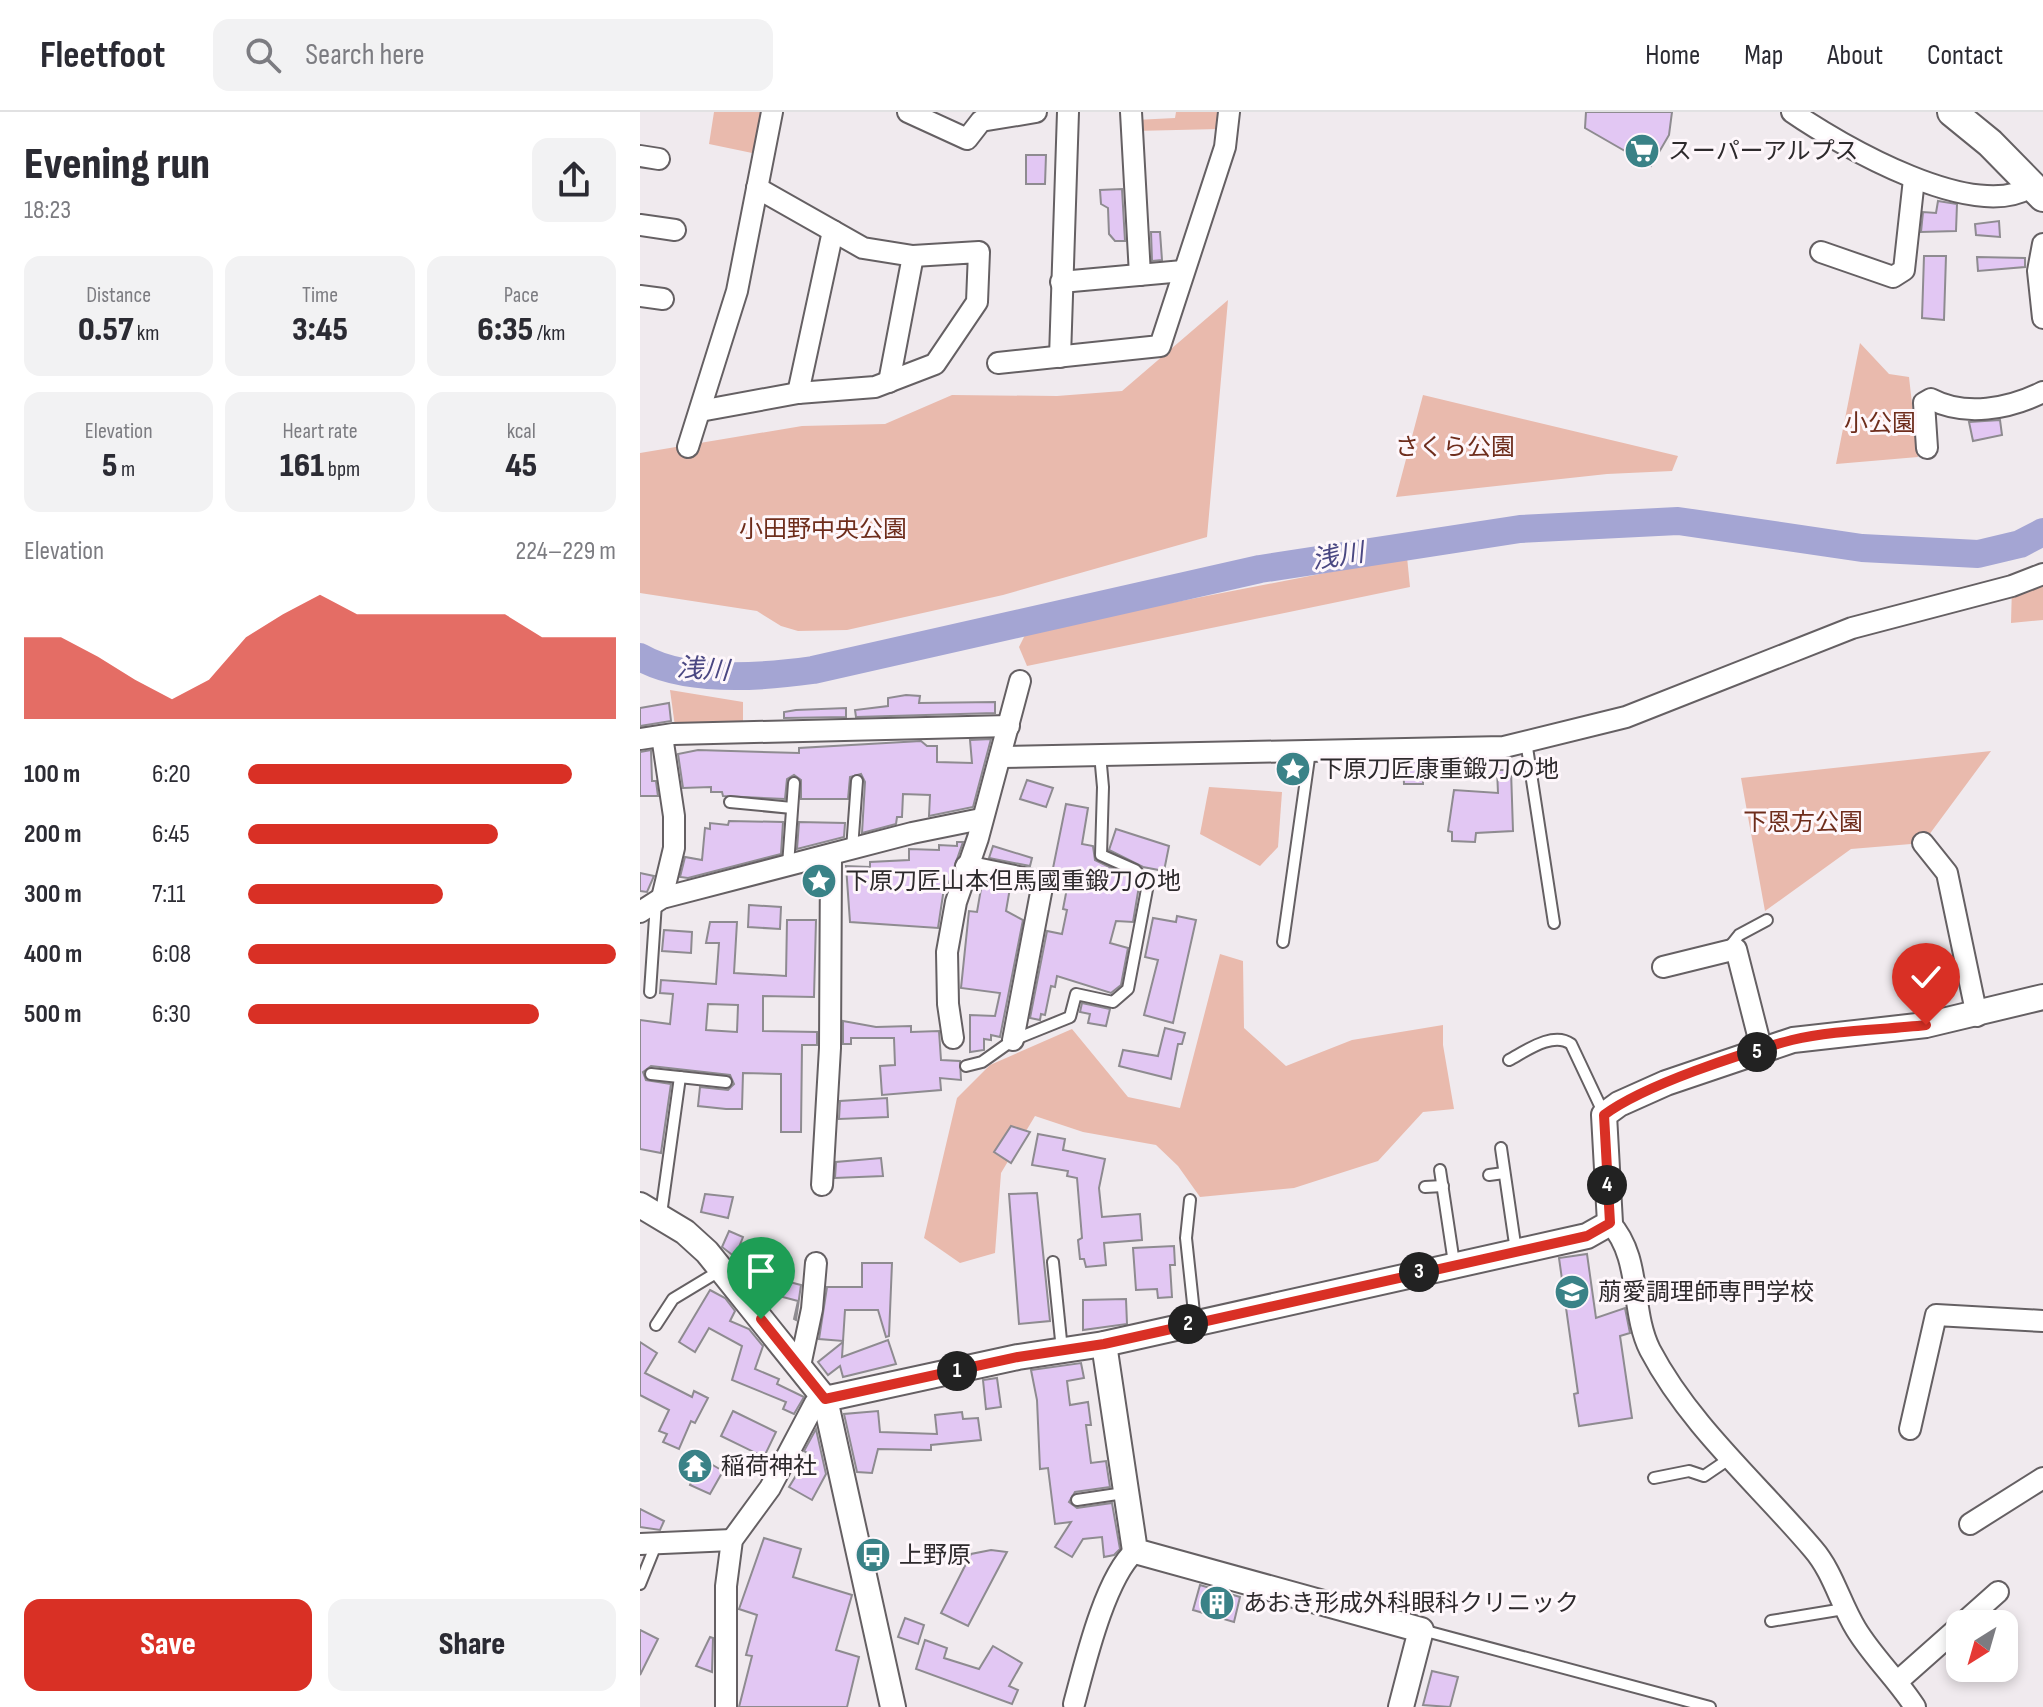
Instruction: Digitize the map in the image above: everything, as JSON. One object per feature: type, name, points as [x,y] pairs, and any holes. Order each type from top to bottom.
[{"type":"main road","points":[[1952,112],[1990,143],[2038,191]]},
{"type":"street","points":[[688,447],[737,291],[772,112]]},
{"type":"street","points":[[908,112],[967,139],[981,121],[1036,112]]},
{"type":"street","points":[[1060,357],[1068,112]]},
{"type":"street","points":[[1131,112],[1140,275]]},
{"type":"street","points":[[998,363],[1160,346],[1225,147],[1229,112]]},
{"type":"street","points":[[1792,112],[1914,179],[2007,197],[2038,191]]},
{"type":"street","points":[[1821,252],[1893,277],[1904,270],[1914,179]]},
{"type":"street","points":[[700,411],[798,393],[875,387],[935,364],[977,302],[979,252],[913,256],[863,248],[757,188]]},
{"type":"street","points":[[640,225],[675,230]]},
{"type":"street","points":[[798,393],[833,231]]},
{"type":"street","points":[[2043,244],[2038,271],[2043,318]]},
{"type":"street","points":[[889,382],[913,256]]},
{"type":"street","points":[[1061,282],[1183,271]]},
{"type":"street","points":[[640,296],[663,299]]},
{"type":"street","points":[[1927,448],[1924,403],[1931,399],[1952,410],[2019,404],[2043,392]]},
{"type":"street","points":[[1000,757],[1504,747],[1626,717],[1852,628],[2042,577]]},
{"type":"street","points":[[953,1038],[948,1004],[947,952],[966,866],[978,838],[1020,681]]},
{"type":"street","points":[[640,739],[1009,726]]},
{"type":"street","points":[[653,904],[674,848],[674,816],[662,736]]},
{"type":"street","points":[[653,904],[981,819]]},
{"type":"street","points":[[1923,843],[1947,873],[1977,1016]]},
{"type":"street","points":[[822,1185],[830,1048],[831,856]]},
{"type":"street","points":[[966,866],[1043,882],[1013,1040]]},
{"type":"street","points":[[1663,967],[1736,949],[1762,1051]]},
{"type":"street","points":[[1915,1707],[1844,1609],[1831,1574],[1814,1550],[1729,1459],[1650,1349],[1629,1258],[1621,1235],[1610,1223],[1604,1115],[1619,1104],[1666,1083],[1793,1040],[1926,1025],[1977,1016],[2043,997]]},
{"type":"street","points":[[650,1211],[695,1240],[825,1399],[893,1707]]},
{"type":"street","points":[[726,1707],[726,1586],[732,1540],[770,1488],[815,1403],[1062,1350],[1104,1344],[1454,1263],[1587,1236],[1610,1223]]},
{"type":"street","points":[[800,1366],[812,1309],[816,1263]]},
{"type":"street","points":[[1910,1429],[1936,1315],[2043,1321]]},
{"type":"street","points":[[1104,1344],[1135,1551]]},
{"type":"street","points":[[1970,1524],[2043,1478]]},
{"type":"street","points":[[648,1543],[732,1540]]},
{"type":"street","points":[[1135,1551],[1421,1630],[1401,1707]]},
{"type":"street","points":[[1074,1704],[1089,1649],[1122,1563],[1135,1551]]},
{"type":"street","points":[[1978,1610],[1998,1592]]},
{"type":"street","points":[[1898,1681],[1946,1638]]},
{"type":"lane","points":[[1526,741],[1554,923]]},
{"type":"lane","points":[[1283,942],[1310,751]]},
{"type":"lane","points":[[966,1066],[982,1062],[1013,1040],[1070,1017],[1076,994],[1113,1002],[1128,989],[1148,884],[1135,870],[1101,855],[1103,787],[1100,754]]},
{"type":"lane","points":[[852,851],[857,781]]},
{"type":"lane","points":[[788,867],[794,783]]},
{"type":"lane","points":[[730,802],[792,808]]},
{"type":"lane","points":[[650,992],[653,904]]},
{"type":"lane","points":[[1726,951],[1739,935],[1767,920]]},
{"type":"lane","points":[[1509,1060],[1554,1039],[1563,1038],[1571,1044],[1604,1115]]},
{"type":"lane","points":[[651,1074],[726,1082]]},
{"type":"lane","points":[[650,1211],[680,1077]]},
{"type":"lane","points":[[1501,1148],[1516,1251]]},
{"type":"lane","points":[[1440,1170],[1454,1263]]},
{"type":"lane","points":[[1489,1175],[1504,1173]]},
{"type":"lane","points":[[1425,1187],[1443,1186]]},
{"type":"lane","points":[[1190,1200],[1186,1238],[1195,1322]]},
{"type":"lane","points":[[1053,1262],[1062,1350]]},
{"type":"lane","points":[[656,1325],[673,1299],[721,1270]]},
{"type":"lane","points":[[1654,1478],[1689,1471],[1704,1476],[1729,1459]]},
{"type":"lane","points":[[1077,1500],[1126,1492]]},
{"type":"lane","points":[[640,1584],[648,1543]]},
{"type":"lane","points":[[1771,1621],[1844,1609]]},
{"type":"lane","points":[[1421,1630],[1710,1707]]},
{"type":"green space","points":[[714,112],[765,112],[757,154],[709,144]]},
{"type":"green space","points":[[1176,112],[1221,112],[1219,129],[1134,131],[1135,120],[1175,118]]},
{"type":"green space","name":"小田野中央公園","points":[[1228,300],[1207,537],[1003,595],[847,630],[798,631],[781,626],[757,611],[640,593],[640,453],[802,426],[885,424],[952,395],[1057,396],[1122,391]]},
{"type":"green space","name":"小公園","points":[[1860,343],[1889,374],[1909,377],[1918,457],[1836,464]]},
{"type":"green space","name":"さくら公園","points":[[1423,395],[1678,456],[1672,471],[1607,474],[1396,497]]},
{"type":"green space","points":[[1407,557],[1410,587],[1027,666],[1019,647],[1027,631]]},
{"type":"green space","points":[[2043,581],[2043,620],[2011,623],[2012,586]]},
{"type":"green space","points":[[670,690],[743,702],[743,733],[676,734]]},
{"type":"green space","name":"下恩方公園","points":[[1991,751],[1923,843],[1851,849],[1765,911],[1741,778]]},
{"type":"green space","points":[[1209,787],[1282,792],[1278,847],[1260,866],[1200,834]]},
{"type":"green space","points":[[1220,954],[1243,961],[1244,1028],[1286,1066],[1352,1040],[1443,1025],[1443,1045],[1454,1109],[1423,1112],[1378,1161],[1294,1188],[1200,1197],[1178,1166],[1156,1145],[1083,1132],[1035,1116],[1001,1173],[995,1253],[960,1263],[924,1238],[957,1098],[990,1065],[1072,1029],[1128,1097],[1180,1108]]},
{"type":"building","name":"スーパーアルプス","points":[[1586,112],[1672,112],[1669,135],[1651,166],[1585,128]]},
{"type":"building","points":[[1026,155],[1046,155],[1045,184],[1026,184]]},
{"type":"building","points":[[1122,189],[1125,241],[1115,241],[1109,234],[1108,208],[1101,204],[1100,190]]},
{"type":"building","points":[[1938,201],[1957,204],[1956,231],[1921,232],[1923,212],[1936,213]]},
{"type":"building","points":[[1999,221],[2000,237],[1976,235],[1975,224]]},
{"type":"building","points":[[1151,232],[1160,232],[1162,260],[1152,261]]},
{"type":"building","points":[[1924,256],[1946,256],[1944,320],[1922,318]]},
{"type":"building","points":[[1977,257],[2025,258],[2025,267],[1978,271]]},
{"type":"building","points":[[2000,420],[2002,435],[1973,441],[1969,422]]},
{"type":"building","points":[[920,696],[919,703],[995,702],[995,713],[856,717],[855,710],[888,706],[888,698]]},
{"type":"building","points":[[669,703],[671,721],[640,726],[640,708]]},
{"type":"building","points":[[846,708],[846,717],[784,718],[784,712],[796,710]]},
{"type":"building","points":[[991,739],[973,807],[929,816],[930,795],[903,794],[902,817],[897,817],[896,824],[862,833],[865,782],[861,774],[850,777],[848,799],[801,799],[801,780],[794,775],[787,779],[785,799],[723,796],[722,792],[711,792],[711,787],[683,788],[678,754],[698,750],[799,753],[799,748],[921,741],[927,746],[937,746],[937,762],[972,763],[970,740]]},
{"type":"building","points":[[651,750],[652,781],[656,781],[658,796],[640,796],[640,752]]},
{"type":"building","points":[[1403,762],[1423,762],[1423,784],[1404,784]]},
{"type":"building","points":[[1497,770],[1511,770],[1513,831],[1476,833],[1475,842],[1452,841],[1452,832],[1448,831],[1454,790],[1498,793]]},
{"type":"building","points":[[1027,780],[1053,788],[1046,807],[1020,799]]},
{"type":"building","points":[[1066,804],[1088,808],[1082,844],[1093,846],[1095,860],[1130,877],[1139,886],[1133,922],[1116,921],[1110,943],[1128,948],[1121,985],[1111,993],[1057,976],[1055,987],[1051,986],[1045,1015],[1041,1014],[1040,1020],[1030,1018],[1047,931],[1062,934],[1067,910],[1063,909],[1068,883],[1056,881],[1052,873]]},
{"type":"building","points":[[729,821],[783,822],[781,854],[688,878],[680,877],[685,857],[702,860],[705,828],[710,829],[710,823],[728,825]]},
{"type":"building","points":[[799,822],[845,823],[844,837],[797,849]]},
{"type":"building","points":[[1116,829],[1169,846],[1164,871],[1143,867],[1109,850]]},
{"type":"building","points":[[957,842],[963,842],[947,888],[944,888],[938,928],[850,922],[846,866],[870,867],[870,862],[909,860],[909,849],[939,850],[939,845],[957,846]]},
{"type":"building","points":[[993,846],[1032,858],[1030,866],[989,858]]},
{"type":"building","points":[[640,873],[654,876],[647,892],[640,891]]},
{"type":"building","points":[[982,883],[1010,888],[1006,911],[1023,920],[1000,1037],[991,1035],[991,1040],[984,1039],[984,1050],[970,1052],[970,1015],[995,1016],[1000,993],[961,988],[969,911],[977,912]]},
{"type":"building","points":[[749,905],[781,907],[780,929],[748,927]]},
{"type":"building","points":[[1177,916],[1196,920],[1173,1023],[1144,1015],[1158,960],[1145,957],[1153,918],[1176,922]]},
{"type":"building","points":[[787,920],[816,920],[814,997],[763,996],[763,1031],[817,1032],[817,1045],[802,1045],[801,1132],[781,1132],[781,1074],[743,1073],[742,1109],[726,1109],[698,1106],[700,1087],[728,1090],[734,1084],[730,1075],[651,1066],[643,1072],[646,1080],[671,1084],[661,1153],[640,1149],[640,1020],[670,1024],[673,994],[660,993],[661,980],[716,984],[719,943],[706,943],[710,922],[737,922],[734,973],[786,976]],"holes":[[[708,1004],[738,1005],[737,1032],[706,1030]]]},
{"type":"building","points":[[664,930],[692,932],[691,953],[662,951]]},
{"type":"building","points":[[1082,1003],[1110,1009],[1106,1026],[1088,1023],[1090,1014],[1080,1012]]},
{"type":"building","points":[[843,1021],[876,1027],[911,1026],[911,1032],[939,1031],[941,1060],[960,1061],[961,1080],[940,1078],[941,1090],[882,1095],[880,1066],[895,1065],[894,1038],[851,1038],[851,1044],[843,1044]]},
{"type":"building","points":[[1165,1028],[1185,1033],[1182,1044],[1178,1044],[1171,1079],[1119,1066],[1123,1050],[1158,1056]]},
{"type":"building","points":[[887,1098],[888,1117],[839,1119],[840,1101]]},
{"type":"building","points":[[1011,1126],[1030,1132],[1011,1163],[994,1152]]},
{"type":"building","points":[[1038,1134],[1065,1139],[1063,1150],[1105,1159],[1099,1188],[1102,1217],[1140,1214],[1142,1240],[1104,1243],[1106,1265],[1086,1267],[1084,1259],[1080,1259],[1078,1240],[1082,1238],[1077,1178],[1067,1176],[1068,1171],[1032,1165]]},
{"type":"building","points":[[881,1158],[883,1176],[835,1178],[836,1162]]},
{"type":"building","points":[[1037,1193],[1050,1321],[1019,1324],[1009,1194]]},
{"type":"building","points":[[705,1194],[733,1197],[728,1218],[701,1212]]},
{"type":"building","points":[[729,1231],[743,1237],[735,1257],[722,1247]]},
{"type":"building","points":[[1174,1246],[1175,1265],[1170,1265],[1172,1297],[1158,1298],[1157,1289],[1136,1290],[1133,1248]]},
{"type":"building","points":[[1587,1254],[1596,1318],[1625,1308],[1630,1333],[1620,1336],[1632,1418],[1579,1426],[1574,1394],[1578,1393],[1559,1258]]},
{"type":"building","points":[[862,1263],[892,1263],[889,1336],[886,1337],[878,1310],[845,1310],[843,1341],[819,1339],[827,1287],[862,1287]]},
{"type":"building","points":[[758,1280],[770,1287],[764,1299],[754,1287]]},
{"type":"building","points":[[782,1280],[801,1285],[796,1320],[798,1301],[779,1296]]},
{"type":"building","points":[[710,1290],[725,1298],[735,1311],[730,1321],[749,1329],[763,1346],[755,1369],[779,1379],[777,1384],[804,1397],[794,1414],[783,1409],[786,1402],[732,1380],[742,1346],[709,1328],[695,1352],[679,1342]]},
{"type":"building","points":[[1126,1299],[1127,1324],[1083,1330],[1083,1300]]},
{"type":"building","points":[[888,1340],[896,1364],[843,1377],[840,1366],[828,1375],[818,1362],[843,1342],[842,1357]]},
{"type":"building","points":[[640,1342],[657,1353],[645,1373],[692,1397],[694,1391],[708,1398],[695,1423],[691,1421],[679,1449],[663,1442],[667,1434],[659,1431],[669,1410],[640,1395]]},
{"type":"building","points":[[1081,1363],[1084,1378],[1067,1381],[1070,1405],[1088,1402],[1091,1425],[1086,1425],[1091,1463],[1106,1461],[1110,1487],[1075,1492],[1069,1502],[1077,1508],[1112,1503],[1120,1549],[1114,1555],[1104,1557],[1102,1537],[1083,1539],[1072,1557],[1055,1547],[1071,1522],[1055,1524],[1048,1468],[1040,1469],[1037,1400],[1031,1370]]},
{"type":"building","points":[[997,1378],[1001,1407],[986,1409],[983,1380]]},
{"type":"building","points":[[733,1411],[776,1432],[764,1457],[721,1436]]},
{"type":"building","points":[[878,1411],[880,1432],[937,1434],[935,1415],[962,1412],[963,1419],[978,1418],[981,1440],[931,1445],[931,1450],[878,1449],[872,1473],[857,1472],[844,1414]]},
{"type":"building","points":[[816,1429],[826,1474],[812,1500],[789,1487],[797,1474],[802,1476],[813,1456],[804,1451]]},
{"type":"building","points":[[692,1453],[723,1471],[710,1494],[690,1485],[693,1478],[686,1476],[690,1467],[686,1465]]},
{"type":"building","points":[[640,1509],[664,1521],[660,1530],[640,1527]]},
{"type":"building","points":[[764,1538],[801,1549],[793,1577],[852,1595],[836,1650],[859,1657],[847,1707],[739,1707],[752,1656],[746,1655],[757,1615],[739,1609]]},
{"type":"building","points":[[991,1550],[1007,1552],[968,1626],[941,1613],[971,1554]]},
{"type":"building","name":"あおき形成外科眼科クリニック","points":[[1200,1585],[1240,1597],[1234,1622],[1193,1610]]},
{"type":"building","points":[[905,1618],[924,1625],[918,1644],[898,1637]]},
{"type":"building","points":[[640,1630],[658,1639],[640,1675]]},
{"type":"building","points":[[710,1637],[713,1638],[712,1672],[696,1666]]},
{"type":"building","points":[[925,1640],[947,1648],[944,1658],[979,1669],[993,1646],[1022,1663],[1009,1686],[1018,1690],[1012,1704],[916,1669]]},
{"type":"building","points":[[1432,1671],[1458,1677],[1450,1707],[1423,1705]]},
{"type":"waterway","name":"浅川","points":[[640,657],[679,671],[725,676],[813,670],[1260,569],[1520,529],[1678,521],[1862,548],[1978,554],[2020,544],[2043,532]]},
{"type":"place","name":"スーパーアルプス","points":[[1642,151]]},
{"type":"place","name":"下原刀匠康重鍛刀の地","points":[[1293,769]]},
{"type":"place","name":"下原刀匠山本但馬國重鍛刀の地","points":[[819,881]]},
{"type":"place","name":"萠愛調理師専門学校","points":[[1572,1292]]},
{"type":"place","name":"稲荷神社","points":[[695,1466]]},
{"type":"place","name":"上野原","points":[[873,1555]]},
{"type":"place","name":"あおき形成外科眼科クリニック","points":[[1217,1603]]},
{"type":"route","points":[[761,1319],[825,1399],[844,1392],[1018,1357],[1104,1344],[1454,1263],[1587,1236],[1610,1223],[1602,1131],[1604,1115],[1619,1104],[1666,1083],[1793,1040],[1926,1025]]}]
